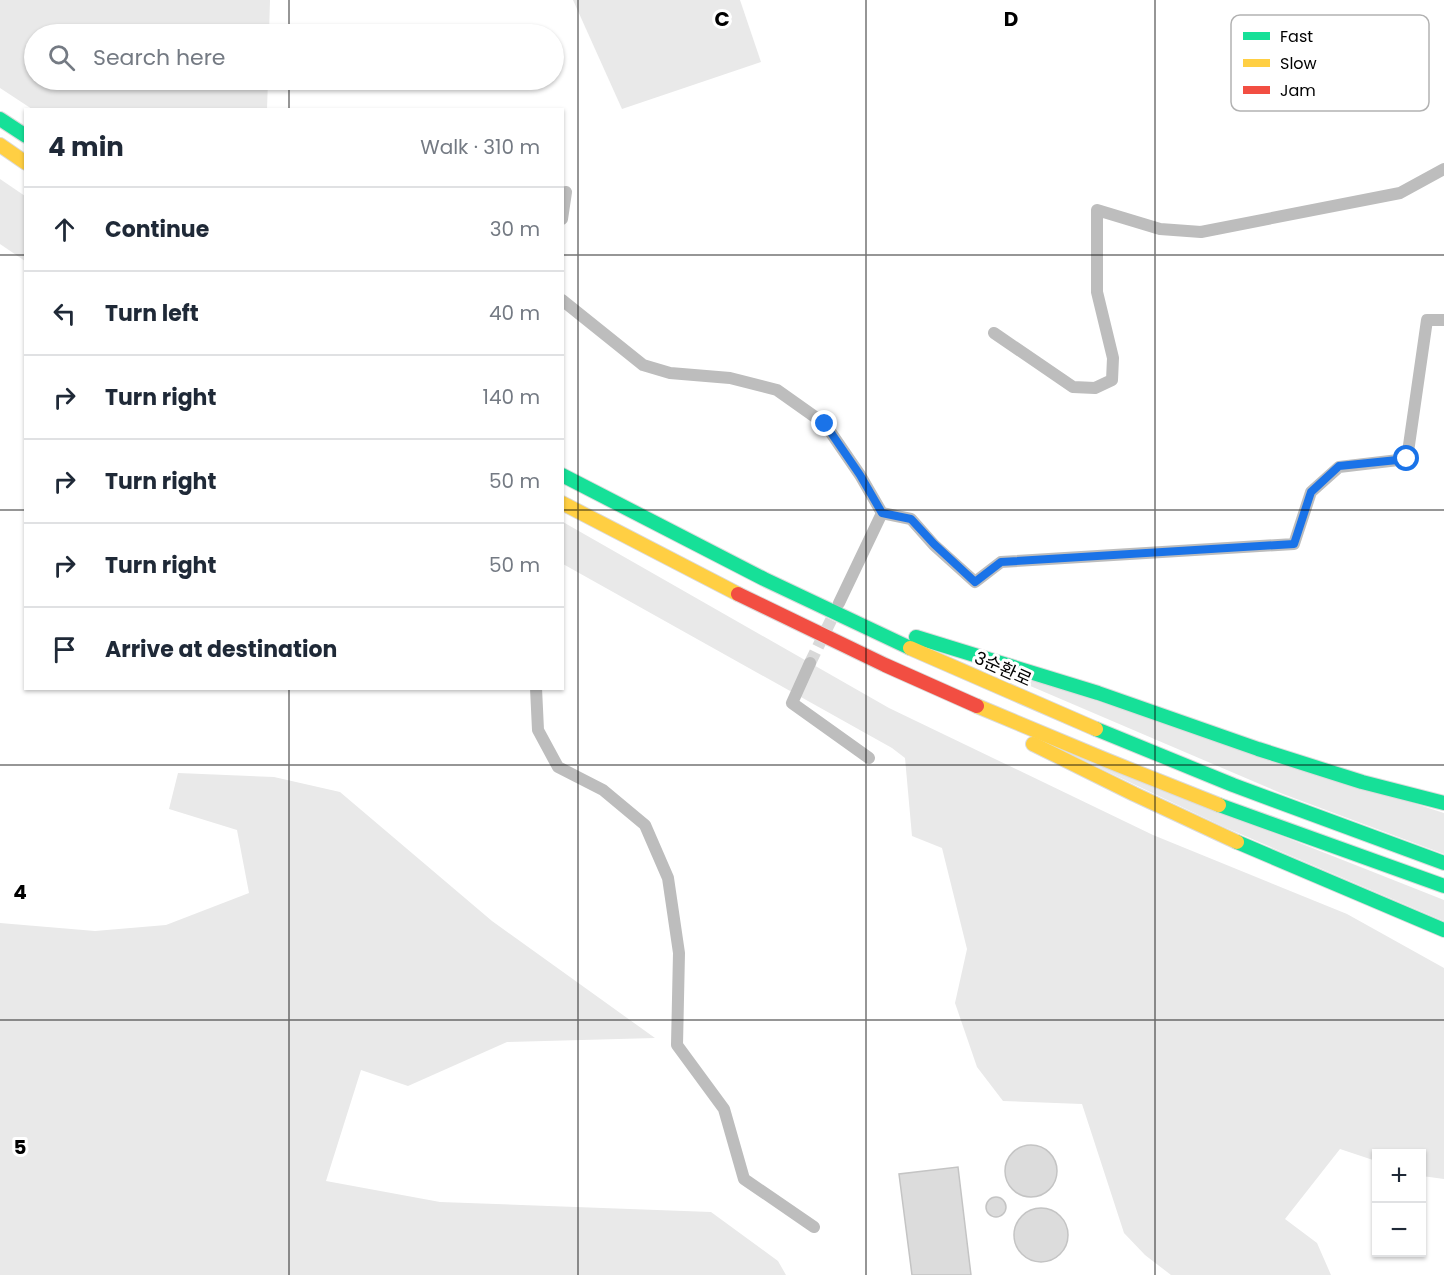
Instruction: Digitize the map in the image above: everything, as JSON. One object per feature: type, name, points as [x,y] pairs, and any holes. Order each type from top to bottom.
[{"type":"highway","points":[[0,119],[24,135]]},
{"type":"highway","points":[[0,145],[24,162]]},
{"type":"highway","name":"3순환로","points":[[564,476],[744,569],[887,638],[1150,753],[1317,818],[1444,863]]},
{"type":"highway","points":[[564,504],[649,550],[921,682],[1153,780],[1444,886]]},
{"type":"highway","points":[[717,583],[1122,790],[1352,892],[1444,930]]},
{"type":"highway","points":[[825,609],[1098,693],[1258,749],[1362,782],[1444,803]]},
{"type":"street","points":[[994,333],[1073,387],[1095,388],[1112,380],[1113,358],[1097,292],[1097,210],[1160,229],[1201,232],[1400,193],[1444,169]]},
{"type":"street","points":[[564,206],[566,192]]},
{"type":"street","points":[[564,302],[643,365],[670,373],[730,378],[777,390],[825,424],[860,475],[882,513],[911,519],[975,582],[1001,562],[1294,544],[1311,492],[1339,466],[1407,459],[1427,320],[1444,320]]},
{"type":"street","points":[[839,603],[882,513]]},
{"type":"street","points":[[810,663],[792,703],[869,758]]},
{"type":"street","points":[[536,690],[538,730],[558,767],[603,790],[645,825],[668,878],[679,953],[677,1045],[724,1109],[744,1179],[814,1227]]},
{"type":"shaded area","points":[[0,0],[270,0],[269,24],[24,24],[24,90],[268,90],[267,108],[30,108],[0,88]]},
{"type":"shaded area","points":[[573,0],[740,0],[761,62],[622,109]]},
{"type":"shaded area","points":[[0,179],[24,195],[24,260],[0,244]]},
{"type":"shaded area","points":[[564,523],[889,708],[1153,835],[1347,914],[1444,968],[1444,1179],[1426,1177],[1426,1149],[1372,1149],[1372,1160],[1340,1149],[1285,1219],[1317,1243],[1331,1275],[1171,1275],[1145,1255],[1124,1233],[1082,1104],[1003,1101],[977,1067],[955,1003],[967,949],[942,848],[912,836],[905,758],[892,748],[564,565]]},
{"type":"shaded area","points":[[1029,679],[1444,813],[1444,854],[1283,794],[1028,685]]},
{"type":"shaded area","points":[[1049,744],[1444,900],[1444,921],[1224,827]]},
{"type":"shaded area","points":[[178,773],[274,777],[340,792],[492,921],[655,1038],[507,1042],[408,1086],[361,1070],[326,1181],[440,1202],[711,1212],[778,1261],[786,1275],[0,1275],[0,923],[95,931],[166,925],[249,893],[237,830],[169,809]]},
{"type":"building","points":[[1031,1145],[1041,1147],[1049,1153],[1055,1161],[1057,1171],[1055,1181],[1049,1189],[1041,1195],[1031,1197],[1021,1195],[1013,1189],[1007,1181],[1005,1171],[1007,1161],[1013,1153],[1021,1147]]},
{"type":"building","points":[[958,1167],[971,1275],[912,1275],[899,1174]]},
{"type":"building","points":[[996,1197],[1003,1200],[1006,1207],[1003,1214],[996,1217],[989,1214],[986,1207],[989,1200]]},
{"type":"building","points":[[1036,1208],[1046,1208],[1056,1212],[1064,1220],[1068,1235],[1064,1250],[1056,1258],[1046,1262],[1036,1262],[1026,1258],[1018,1250],[1014,1240],[1014,1230],[1018,1220],[1026,1212]]},
{"type":"tunnel","points":[[810,663],[836,610]]},
{"type":"traffic: fast","points":[[0,119],[24,135]]},
{"type":"traffic: fast","points":[[564,476],[764,579],[910,648]]},
{"type":"traffic: fast","points":[[916,637],[1098,693],[1258,749],[1362,782],[1444,803]]},
{"type":"traffic: fast","points":[[1096,729],[1233,785],[1444,863]]},
{"type":"traffic: fast","points":[[1219,805],[1444,886]]},
{"type":"traffic: fast","points":[[1237,842],[1444,930]]},
{"type":"traffic: slow","points":[[0,145],[24,162]]},
{"type":"traffic: slow","points":[[564,504],[738,594]]},
{"type":"traffic: slow","points":[[910,648],[1096,729]]},
{"type":"traffic: slow","points":[[977,706],[1219,805]]},
{"type":"traffic: slow","points":[[1033,744],[1237,842]]},
{"type":"traffic: jam","points":[[738,594],[885,665],[977,706]]},
{"type":"route","points":[[825,424],[860,475],[882,513],[911,519],[975,582],[1001,562],[1294,544],[1311,492],[1339,466],[1407,459]]}]
